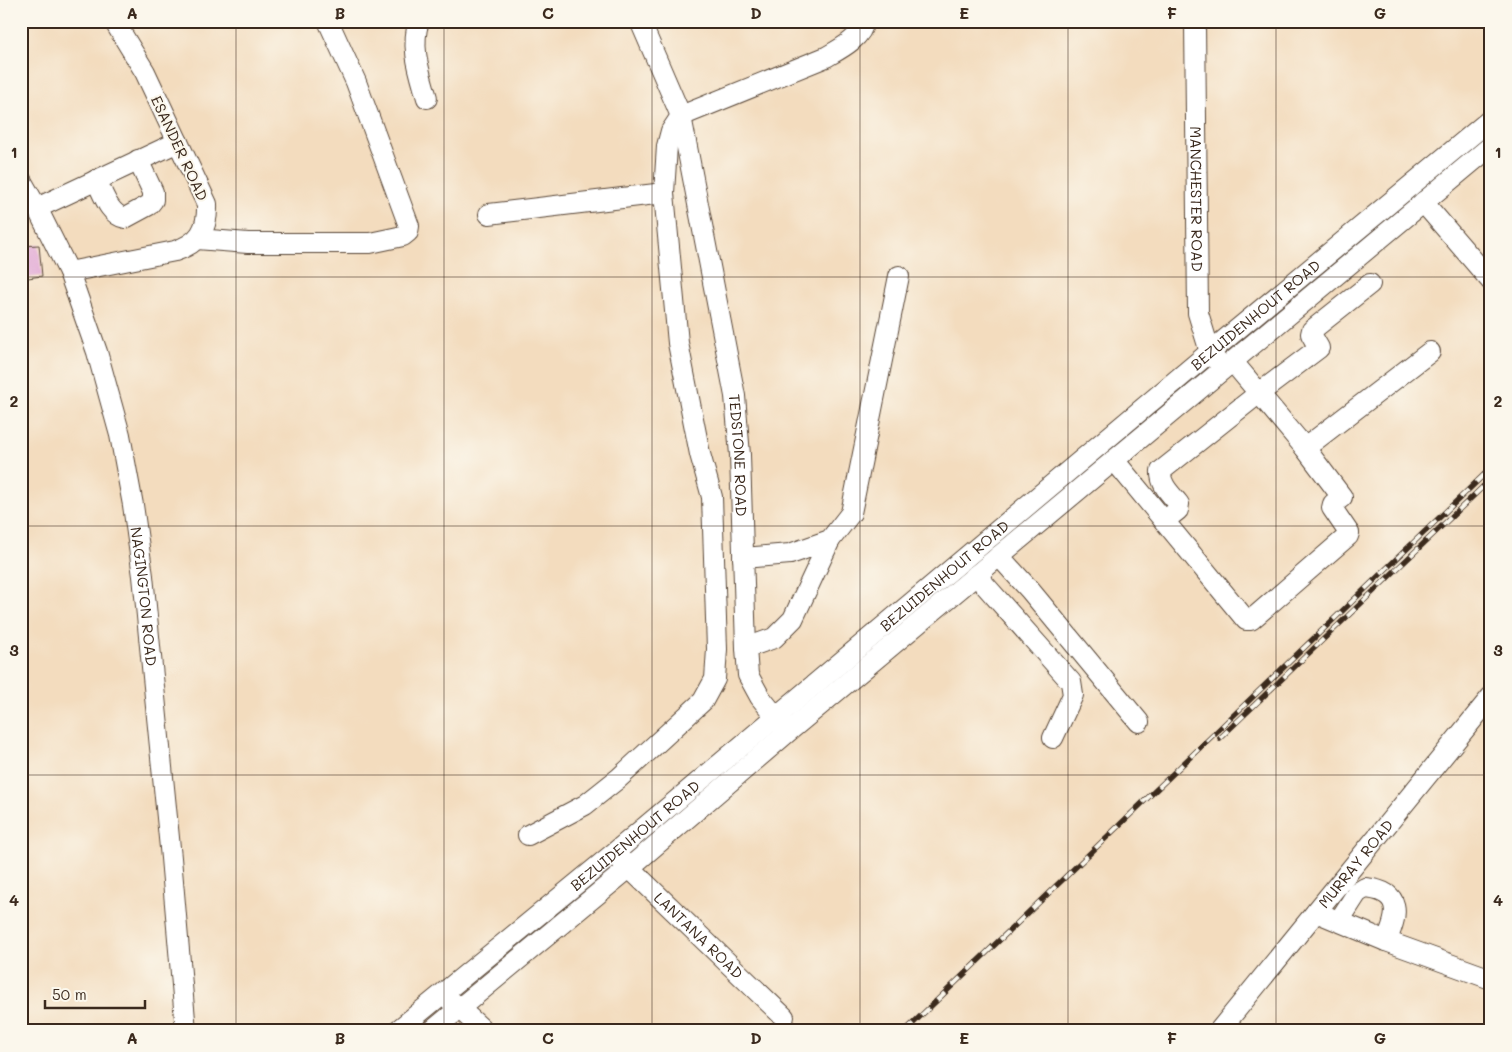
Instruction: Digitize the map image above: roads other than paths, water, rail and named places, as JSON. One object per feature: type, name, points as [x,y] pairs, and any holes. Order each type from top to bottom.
[{"type":"street","name":"ESANDER ROAD","points":[[114,21],[145,72],[207,204],[207,217],[204,229],[197,240]]},
{"type":"street","points":[[69,272],[175,251],[187,247],[197,240],[248,243],[370,243],[403,236],[408,232],[409,226],[356,82],[328,21]]},
{"type":"street","points":[[419,21],[416,30],[416,56],[427,98]]},
{"type":"street","name":"TEDSTONE ROAD","points":[[640,21],[681,116],[735,396],[740,455],[748,675],[757,692],[782,725]]},
{"type":"street","name":"MANCHESTER ROAD","points":[[1164,521],[1246,620],[1251,620],[1348,536],[1349,532],[1332,508],[1333,504],[1342,497],[1305,448],[1258,394],[1210,352],[1198,313],[1195,21]]},
{"type":"street","points":[[528,835],[585,804],[619,778],[703,701],[715,678],[717,649],[712,497],[700,454],[678,343],[664,193],[667,146],[671,131],[681,116],[826,57],[847,45],[868,23]]},
{"type":"street","name":"BEZUIDENHOUT ROAD","points":[[397,1031],[731,755],[782,725],[968,573],[1093,451],[1491,119]]},
{"type":"street","points":[[37,208],[178,142]]},
{"type":"street","name":"BEZUIDENHOUT ROAD","points":[[968,573],[999,556],[1491,146]]},
{"type":"street","points":[[96,180],[113,212],[118,217],[124,218],[149,205],[153,200],[152,192],[138,160]]},
{"type":"street","name":"NAGINGTON ROAD","points":[[21,180],[69,272],[97,352],[120,435],[133,505],[144,585],[186,1031]]},
{"type":"street","points":[[1405,190],[1421,204],[1491,281]]},
{"type":"street","points":[[489,214],[664,193]]},
{"type":"street","points":[[746,648],[774,638],[793,619],[830,540],[851,513],[899,276]]},
{"type":"street","points":[[1093,451],[1110,463],[1164,521],[1178,510],[1179,504],[1160,479],[1161,471],[1258,394],[1320,348],[1311,334],[1312,330],[1370,284]]},
{"type":"street","points":[[1305,448],[1430,352]]},
{"type":"street","points":[[743,558],[790,554],[830,540]]},
{"type":"street","points":[[999,556],[1029,589],[1139,722]]},
{"type":"street","points":[[968,573],[1071,682],[1073,695],[1053,738]]},
{"type":"street","name":"MURRAY ROAD","points":[[1219,1031],[1491,696]]},
{"type":"street","name":"BEZUIDENHOUT ROAD","points":[[432,1031],[744,770],[782,725]]},
{"type":"street","points":[[731,755],[744,770]]},
{"type":"street","name":"LANTANA ROAD","points":[[614,853],[784,1017]]},
{"type":"street","points":[[1338,921],[1357,893],[1365,888],[1382,892],[1390,896],[1396,908],[1395,919],[1386,941]]},
{"type":"street","points":[[1316,912],[1386,941],[1491,979]]},
{"type":"street","points":[[443,993],[458,1009],[484,1031]]},
{"type":"railway","points":[[905,1031],[1491,468]]},
{"type":"railway","points":[[1220,738],[1491,479]]}]
